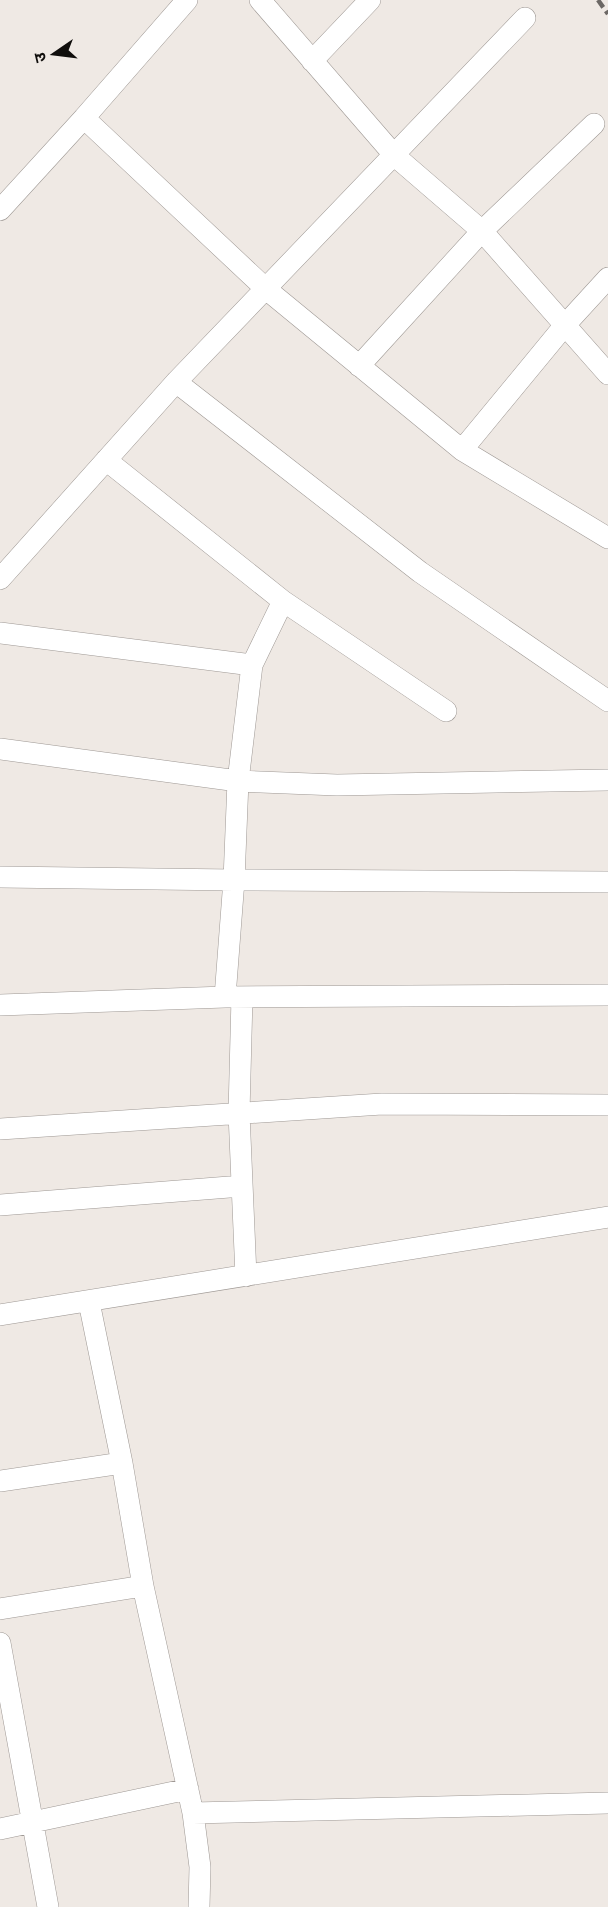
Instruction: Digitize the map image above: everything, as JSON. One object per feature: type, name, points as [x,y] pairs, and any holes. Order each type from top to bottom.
[{"type":"street","points":[[0,210],[187,0]]},
{"type":"street","points":[[260,0],[395,156],[482,231],[608,375]]},
{"type":"street","points":[[312,61],[370,0]]},
{"type":"street","points":[[0,579],[176,382],[525,18]]},
{"type":"street","points":[[84,118],[266,289],[462,450],[608,538]]},
{"type":"street","points":[[359,366],[482,231],[594,124]]},
{"type":"street","points":[[462,450],[565,325],[608,278]]},
{"type":"street","points":[[176,382],[420,572],[608,701]]},
{"type":"street","points":[[106,460],[283,600],[446,711]]},
{"type":"street","points":[[246,1276],[234,997],[234,880],[238,781],[252,665],[283,600]]},
{"type":"street","points":[[0,633],[252,665]]},
{"type":"street","points":[[0,749],[238,781],[337,785],[608,780]]},
{"type":"street","points":[[0,877],[608,882]]},
{"type":"street","points":[[0,1005],[234,997],[608,995]]},
{"type":"street","points":[[0,1129],[382,1104],[608,1105]]},
{"type":"street","points":[[0,1205],[242,1186]]},
{"type":"street","points":[[0,1315],[608,1217]]},
{"type":"street","points":[[89,1302],[122,1463],[143,1586],[193,1813],[200,1867],[199,1907]]},
{"type":"street","points":[[0,1481],[122,1463]]},
{"type":"street","points":[[0,1609],[143,1586]]},
{"type":"street","points":[[0,1643],[48,1907]]},
{"type":"street","points":[[0,1829],[188,1789]]},
{"type":"street","points":[[193,1813],[608,1803]]},
{"type":"railway","points":[[598,0],[608,14]]}]
